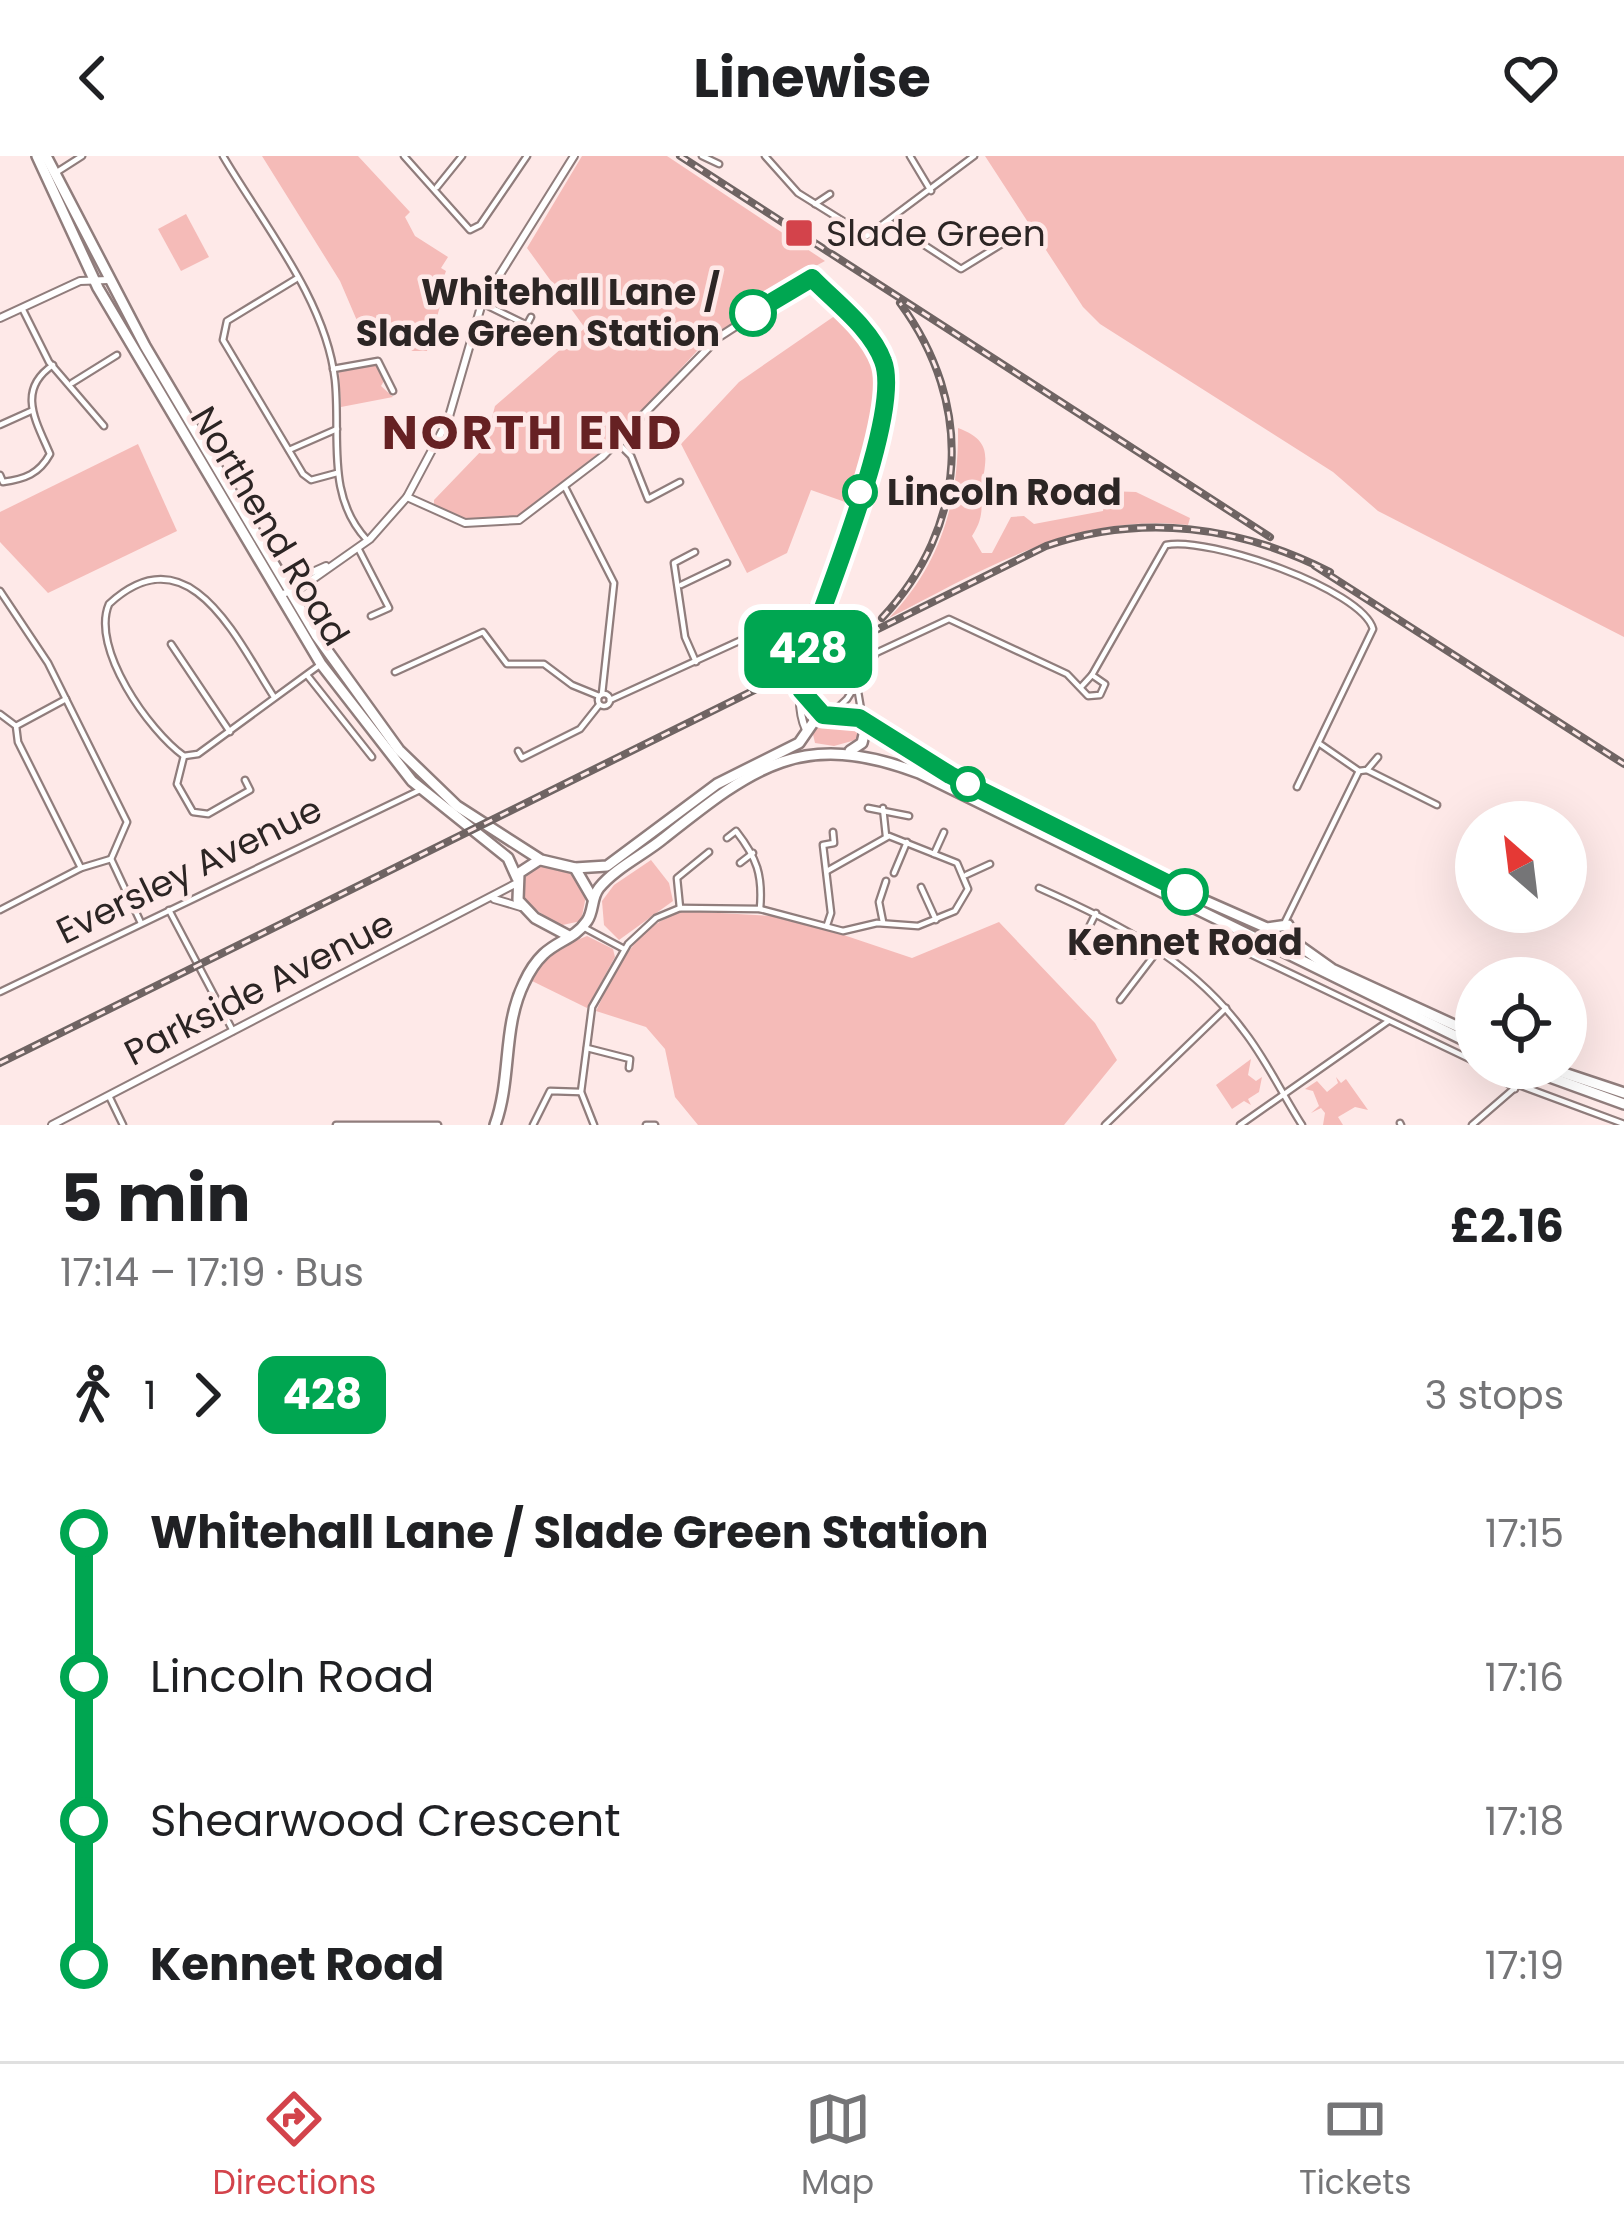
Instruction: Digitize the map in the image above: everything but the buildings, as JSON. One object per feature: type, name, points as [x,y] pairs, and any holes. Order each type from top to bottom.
[{"type":"main road","name":"Northend Road","points":[[37,156],[93,278],[285,594],[352,689],[414,766],[457,806],[541,860]]},
{"type":"main road","name":"Northend Road","points":[[46,156],[108,280],[279,574],[321,664],[416,786],[508,858],[516,881]]},
{"type":"main road","points":[[567,934],[524,909],[516,881],[541,860],[575,868],[617,862],[717,784],[806,733],[826,715],[865,724],[1083,843],[1266,933],[1272,951],[1290,946],[1455,1027]]},
{"type":"main road","points":[[850,751],[862,743],[865,724]]},
{"type":"main road","points":[[806,733],[822,752]]},
{"type":"main road","points":[[540,953],[583,927],[605,882],[719,794],[767,767],[822,752],[850,751],[919,773],[1266,933]]},
{"type":"main road","points":[[575,868],[589,885],[593,905]]},
{"type":"main road","points":[[495,1125],[505,1089],[513,1012],[540,953],[544,931],[535,918]]},
{"type":"main road","points":[[1266,933],[1284,923],[1292,928],[1290,946]]},
{"type":"main road","points":[[1290,946],[1360,994],[1455,1037]]},
{"type":"main road","points":[[1587,1080],[1624,1093]]},
{"type":"main road","points":[[1582,1089],[1624,1104]]},
{"type":"street","points":[[53,173],[82,156]]},
{"type":"street","points":[[223,156],[320,326],[333,369],[337,473],[344,506],[368,540]]},
{"type":"street","points":[[404,156],[436,188],[459,224],[470,230],[480,225],[527,156]]},
{"type":"street","points":[[436,188],[462,156]]},
{"type":"street","points":[[285,594],[368,540],[407,496],[448,420],[482,303],[574,156]]},
{"type":"street","points":[[702,156],[719,164]]},
{"type":"street","points":[[765,156],[784,182],[864,236],[889,223],[974,156]]},
{"type":"street","points":[[910,156],[931,191]]},
{"type":"street","points":[[815,204],[830,194]]},
{"type":"street","points":[[889,223],[961,269],[1026,229]]},
{"type":"street","points":[[0,318],[93,278],[108,280]]},
{"type":"street","points":[[407,496],[465,524],[511,522],[565,487],[617,442],[701,352],[812,278],[874,344],[887,385],[879,436],[823,604],[801,690],[806,733]]},
{"type":"street","points":[[296,279],[227,321],[223,340],[307,478],[337,473]]},
{"type":"street","points":[[482,303],[526,326]]},
{"type":"street","points":[[22,308],[53,365],[104,426]]},
{"type":"street","points":[[522,334],[531,317]]},
{"type":"street","points":[[72,383],[117,355]]},
{"type":"street","points":[[333,369],[378,361],[393,391]]},
{"type":"street","points":[[1,480],[42,469],[50,454],[31,411],[35,380],[53,365]]},
{"type":"street","points":[[0,424],[31,411]]},
{"type":"street","points":[[289,450],[337,429]]},
{"type":"street","points":[[617,442],[631,456],[649,499],[680,482]]},
{"type":"street","points":[[565,487],[614,583],[599,705]]},
{"type":"street","points":[[511,522],[516,532]]},
{"type":"street","points":[[1081,686],[1104,662],[1166,545],[1231,549],[1327,592],[1369,618],[1373,629],[1297,787]]},
{"type":"street","points":[[358,548],[389,608],[371,616]]},
{"type":"street","points":[[695,552],[674,563],[686,637],[696,662]]},
{"type":"street","points":[[279,574],[297,579],[335,562]]},
{"type":"street","points":[[681,585],[727,563]]},
{"type":"street","points":[[274,697],[211,600],[192,586],[155,581],[117,597],[104,622],[123,679],[157,732],[184,756],[198,754],[321,664]]},
{"type":"street","points":[[0,591],[40,649],[127,822],[111,859],[141,923]]},
{"type":"street","points":[[518,751],[522,758],[580,730],[599,705],[823,604]]},
{"type":"street","points":[[801,690],[826,715],[856,686],[876,652],[949,619],[1067,674],[1096,697],[1104,662]]},
{"type":"street","points":[[395,673],[483,632],[507,664],[544,664],[572,686],[610,700]]},
{"type":"street","points":[[171,644],[230,732]]},
{"type":"street","points":[[1067,674],[1103,680]]},
{"type":"street","points":[[307,675],[372,757]]},
{"type":"street","points":[[856,686],[865,724]]},
{"type":"street","points":[[16,726],[66,699]]},
{"type":"street","points":[[0,714],[16,726],[18,742],[81,868]]},
{"type":"street","points":[[1320,744],[1359,771],[1367,770],[1437,805]]},
{"type":"street","points":[[184,756],[177,784],[193,812],[208,814],[250,790],[244,780]]},
{"type":"street","points":[[1367,770],[1378,757]]},
{"type":"street","points":[[1284,923],[1359,771]]},
{"type":"street","name":"Eversley Avenue","points":[[0,992],[416,786]]},
{"type":"street","points":[[868,808],[909,816]]},
{"type":"street","points":[[883,808],[886,836]]},
{"type":"street","points":[[727,838],[736,831],[753,854],[762,878],[760,909]]},
{"type":"street","points":[[826,925],[824,844],[834,843],[833,832]]},
{"type":"street","points":[[934,854],[944,832]]},
{"type":"street","points":[[594,1125],[581,1092],[592,1007],[624,950],[648,922],[680,908],[760,909],[850,931],[883,922],[918,926],[962,905],[966,875],[957,863],[886,836],[827,871]]},
{"type":"street","points":[[894,874],[907,842]]},
{"type":"street","points":[[939,842],[948,846]]},
{"type":"street","points":[[680,908],[677,878],[709,852]]},
{"type":"street","points":[[740,862],[753,854]]},
{"type":"street","points":[[0,910],[81,868],[111,859]]},
{"type":"street","points":[[966,875],[990,864]]},
{"type":"street","name":"Parkside Avenue","points":[[52,1125],[516,881]]},
{"type":"street","points":[[883,922],[879,902],[886,881]]},
{"type":"street","points":[[921,887],[936,920]]},
{"type":"street","points":[[1040,888],[1159,949],[1226,1008],[1302,1125]]},
{"type":"street","points":[[491,898],[524,909]]},
{"type":"street","points":[[593,905],[601,933]]},
{"type":"street","points":[[169,910],[233,1030]]},
{"type":"street","points":[[1075,955],[1096,913]]},
{"type":"street","points":[[583,927],[624,950]]},
{"type":"street","points":[[1120,1000],[1159,949]]},
{"type":"street","points":[[1248,953],[1455,1052]]},
{"type":"street","points":[[1106,1125],[1226,1008]]},
{"type":"street","points":[[1240,1125],[1381,1031],[1389,1020]]},
{"type":"street","points":[[587,1048],[630,1059],[629,1068]]},
{"type":"street","points":[[1472,1125],[1515,1089]]},
{"type":"street","points":[[1523,1089],[1623,1124]]},
{"type":"street","points":[[533,1125],[550,1091],[581,1092]]},
{"type":"street","points":[[109,1096],[123,1125]]},
{"type":"street","points":[[336,1125],[438,1125]]},
{"type":"street","points":[[646,1125],[655,1125]]},
{"type":"shaded area","points":[[262,156],[358,156],[410,212],[405,217],[415,236],[448,257],[441,268],[446,271],[436,299],[441,303],[427,351],[412,351],[397,329],[385,338],[377,323],[361,330],[340,281]]},
{"type":"shaded area","points":[[582,156],[667,156],[825,261],[780,285],[697,351],[613,442],[523,515],[467,521],[434,506],[434,500],[484,448],[495,406],[585,328],[527,248]]},
{"type":"shaded area","points":[[985,156],[1624,156],[1624,637],[1378,511],[1333,472],[1100,324],[1083,307]]},
{"type":"shaded area","points":[[186,214],[209,257],[181,271],[158,229]]},
{"type":"shaded area","points":[[836,315],[872,359],[879,380],[881,400],[871,445],[852,499],[848,503],[811,490],[787,553],[747,573],[681,444],[739,382]]},
{"type":"shaded area","points":[[378,363],[385,379],[381,386],[393,397],[341,407],[339,371]]},
{"type":"shaded area","points":[[958,428],[978,440],[985,453],[981,513],[972,536],[982,553],[992,553],[1011,517],[1024,516],[1034,524],[1103,511],[1107,491],[1136,492],[1190,518],[1188,525],[1147,524],[1069,536],[996,564],[889,618],[922,576],[943,530],[955,481]]},
{"type":"shaded area","points":[[138,444],[177,531],[48,593],[0,542],[0,512]]},
{"type":"shaded area","points":[[822,721],[855,722],[862,729],[859,739],[834,746],[815,743],[812,730]]},
{"type":"shaded area","points":[[651,860],[669,883],[673,901],[619,940],[604,925],[602,901],[614,885]]},
{"type":"shaded area","points":[[537,865],[573,873],[587,891],[581,921],[558,926],[522,899],[521,878]]},
{"type":"shaded area","points":[[684,911],[790,917],[912,958],[999,922],[1095,1023],[1117,1060],[1064,1125],[698,1125],[675,1097],[665,1049],[646,1027],[596,1011],[620,964],[640,938]]},
{"type":"shaded area","points":[[587,936],[613,949],[615,957],[587,1008],[530,980],[550,951]]},
{"type":"shaded area","points":[[1251,1059],[1248,1075],[1256,1081],[1262,1077],[1259,1092],[1248,1099],[1251,1105],[1244,1101],[1232,1109],[1216,1085]]},
{"type":"shaded area","points":[[1336,1077],[1341,1083],[1346,1079],[1368,1110],[1355,1107],[1338,1117],[1343,1125],[1323,1125],[1325,1113],[1321,1108],[1311,1113],[1319,1106],[1313,1091],[1305,1089],[1317,1081],[1327,1092],[1338,1083]]},
{"type":"railway","points":[[680,156],[1270,537]]},
{"type":"railway","points":[[882,618],[911,582],[932,544],[945,505],[951,464],[950,423],[941,382],[900,303]]},
{"type":"railway","points":[[0,1063],[1046,546],[1119,530],[1191,529],[1261,544],[1330,572]]},
{"type":"railway","points":[[1315,566],[1624,764]]},
{"type":"bus line","name":"428","points":[[753,313],[804,278],[812,278],[867,334],[884,361],[887,377],[879,436],[807,654],[801,690],[807,701],[823,715],[859,718],[921,760],[1185,892]]},
{"type":"place","name":"Slade Green","points":[[799,233]]},
{"type":"place","name":"Whitehall Lane / Slade Green Station","points":[[753,313]]},
{"type":"place","name":"Lincoln Road","points":[[860,492]]},
{"type":"place","name":"Kennet Road","points":[[1185,892]]},
{"type":"district","name":"NORTH END","points":[[533,432]]}]
